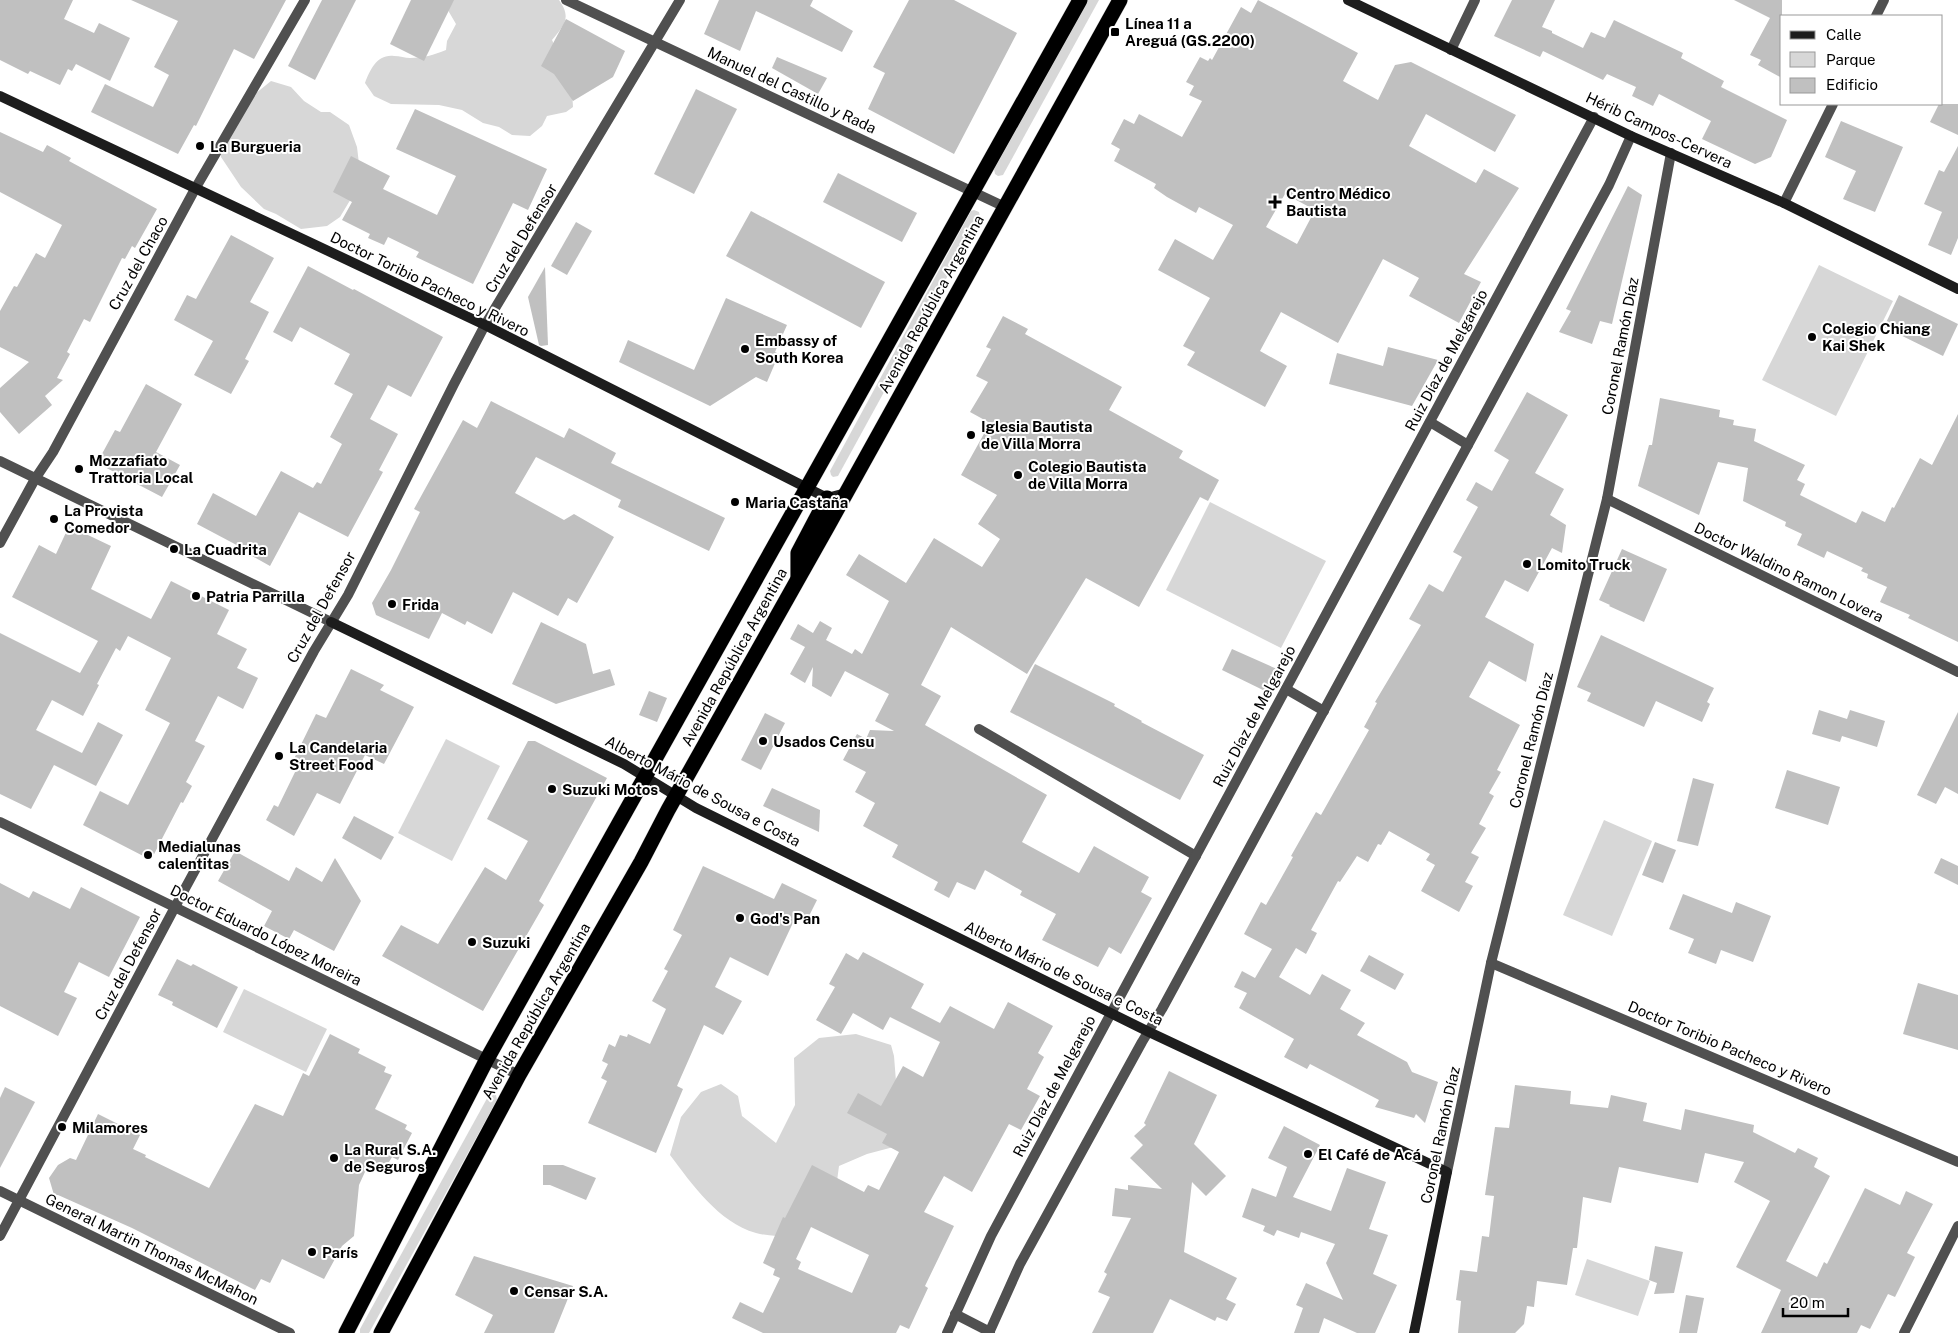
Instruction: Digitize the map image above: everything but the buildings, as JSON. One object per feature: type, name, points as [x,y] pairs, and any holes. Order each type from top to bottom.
[{"type":"highway","name":"Avenida República Argentina","points":[[346,1333],[487,1059],[1080,0]]},
{"type":"highway","name":"Avenida República Argentina","points":[[381,1333],[518,1075],[641,862],[1120,0]]},
{"type":"highway","points":[[798,579],[798,553],[827,498]]},
{"type":"main road","name":"Hérib Campos-Cervera","points":[[1348,0],[1631,136],[1784,203],[1958,289]]},
{"type":"main road","name":"Doctor Toribio Pacheco y Rivero","points":[[0,96],[485,326],[827,498]]},
{"type":"main road","points":[[827,498],[846,493]]},
{"type":"main road","name":"Alberto Mário de Sousa e Costa","points":[[331,622],[624,764],[676,796],[749,834],[1148,1032],[1447,1172]]},
{"type":"main road","name":"Coronel Ramón Díaz","points":[[1414,1333],[1447,1172]]},
{"type":"street","name":"Cruz del Chaco","points":[[0,543],[35,479],[53,452],[195,189],[305,0]]},
{"type":"street","name":"Manuel del Castillo y Rada","points":[[566,0],[1005,207]]},
{"type":"street","name":"Cruz del Defensor","points":[[0,1236],[174,907],[331,622],[348,595],[485,326],[680,0]]},
{"type":"street","points":[[1451,50],[1475,0]]},
{"type":"street","points":[[1876,15],[1884,0]]},
{"type":"street","points":[[1784,203],[1833,105]]},
{"type":"street","name":"Ruiz Díaz de Melgarejo","points":[[947,1333],[990,1236],[1594,117]]},
{"type":"street","points":[[955,1314],[990,1332],[1020,1264],[1324,711],[1609,185],[1631,136]]},
{"type":"street","name":"Coronel Ramón Díaz","points":[[1447,1172],[1491,963],[1607,498],[1671,153]]},
{"type":"street","points":[[1430,422],[1468,445]]},
{"type":"street","name":"Alberto Mário de Sousa e Costa","points":[[0,461],[331,622]]},
{"type":"street","name":"Doctor Waldino Ramon Lovera","points":[[1607,498],[1958,672]]},
{"type":"street","points":[[1286,689],[1324,711]]},
{"type":"street","points":[[979,728],[1196,856]]},
{"type":"street","name":"Doctor Eduardo López Moreira","points":[[0,822],[518,1075]]},
{"type":"street","name":"Doctor Toribio Pacheco y Rivero","points":[[1491,963],[1958,1162]]},
{"type":"street","name":"General Martin Thomas McMahon","points":[[0,1191],[290,1333]]},
{"type":"street","points":[[1904,1333],[1958,1226]]},
{"type":"green space","points":[[442,0],[559,0],[566,17],[560,30],[552,40],[566,72],[573,99],[573,107],[566,112],[547,116],[542,126],[530,136],[512,135],[499,127],[483,123],[462,110],[439,105],[391,104],[374,96],[365,83],[372,68],[379,60],[388,56],[424,57],[446,50],[447,41],[456,24]]},
{"type":"green space","points":[[1087,0],[1099,0],[1003,175],[998,176],[995,174],[994,169]]},
{"type":"green space","points":[[271,81],[291,87],[304,101],[321,112],[330,112],[349,125],[357,147],[360,172],[352,197],[340,217],[327,226],[301,229],[264,209],[241,187],[221,157],[221,143],[255,94]]},
{"type":"green space","points":[[971,211],[979,212],[980,217],[838,476],[833,477],[830,471]]},
{"type":"green space","points":[[1819,265],[1893,301],[1836,416],[1762,380]]},
{"type":"green space","points":[[1210,502],[1326,561],[1281,648],[1166,590]]},
{"type":"green space","points":[[446,739],[500,766],[452,861],[398,833]]},
{"type":"green space","points":[[1604,820],[1652,841],[1612,936],[1563,915]]},
{"type":"green space","points":[[244,989],[327,1029],[306,1072],[223,1032]]},
{"type":"green space","points":[[856,1034],[891,1045],[894,1056],[901,1145],[867,1154],[839,1166],[837,1181],[791,1238],[765,1235],[742,1228],[707,1201],[670,1155],[681,1117],[701,1092],[721,1084],[738,1096],[742,1116],[776,1143],[795,1105],[794,1058],[819,1038]]},
{"type":"green space","points":[[490,1093],[496,1095],[497,1100],[369,1333],[360,1333],[360,1329]]},
{"type":"green space","points":[[1587,1259],[1650,1281],[1638,1316],[1575,1295]]},
{"type":"place","name":"Línea 11 a Areguá (GS.2200)","points":[[1115,32]]},
{"type":"place","name":"La Burgueria","points":[[200,146]]},
{"type":"place","name":"Centro Médico Bautista","points":[[1275,202]]},
{"type":"place","name":"Colegio Chiang Kai Shek","points":[[1812,337]]},
{"type":"place","name":"Embassy of South Korea","points":[[745,349]]},
{"type":"place","name":"Iglesia Bautista de Villa Morra","points":[[971,435]]},
{"type":"place","name":"Mozzafiato Trattoria Local","points":[[79,469]]},
{"type":"place","name":"Colegio Bautista de Villa Morra","points":[[1018,475]]},
{"type":"place","name":"Maria Castaña","points":[[735,502]]},
{"type":"place","name":"La Provista Comedor","points":[[54,519]]},
{"type":"place","name":"La Cuadrita","points":[[174,549]]},
{"type":"place","name":"Lomito Truck","points":[[1527,564]]},
{"type":"place","name":"Patria Parrilla","points":[[196,596]]},
{"type":"place","name":"Frida","points":[[392,604]]},
{"type":"place","name":"Usados Censu","points":[[763,741]]},
{"type":"place","name":"La Candelaria Street Food","points":[[279,756]]},
{"type":"place","name":"Suzuki Motos","points":[[552,789]]},
{"type":"place","name":"Medialunas calentitas","points":[[148,855]]},
{"type":"place","name":"God's Pan","points":[[740,918]]},
{"type":"place","name":"Suzuki","points":[[472,942]]},
{"type":"place","name":"Milamores","points":[[62,1127]]},
{"type":"place","name":"El Café de Acá","points":[[1308,1154]]},
{"type":"place","name":"La Rural S.A. de Seguros","points":[[334,1158]]},
{"type":"place","name":"París","points":[[312,1252]]},
{"type":"place","name":"Censar S.A.","points":[[514,1291]]}]
